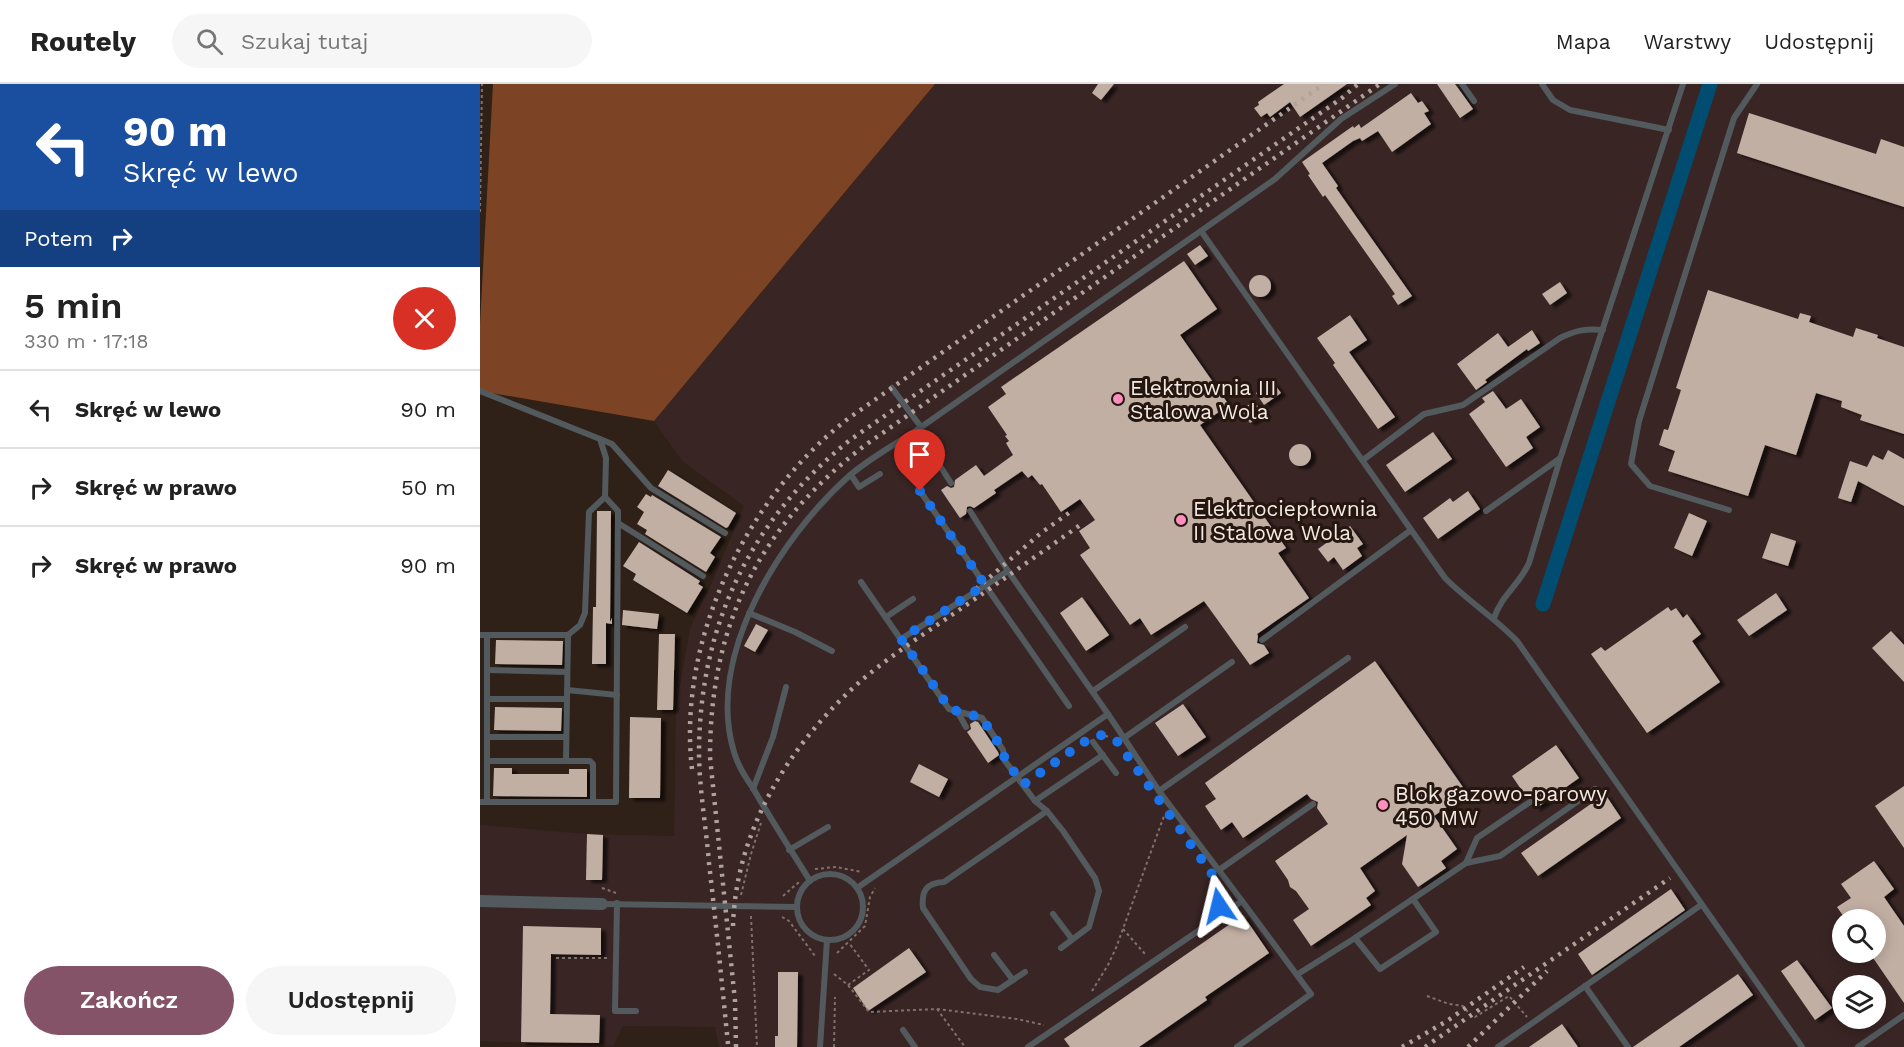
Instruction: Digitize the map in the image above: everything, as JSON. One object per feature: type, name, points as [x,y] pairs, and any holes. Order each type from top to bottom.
[{"type":"street","points":[[480,901],[602,903]]},
{"type":"lane","points":[[808,878],[742,774],[734,753],[729,729],[731,676],[735,653],[749,614],[766,578],[800,530],[851,475],[1275,178],[1353,109],[1395,84]]},
{"type":"lane","points":[[1462,84],[1474,101]]},
{"type":"lane","points":[[1542,84],[1553,100],[1570,110],[1669,130]]},
{"type":"lane","points":[[1494,618],[1504,596],[1525,573],[1683,84]]},
{"type":"lane","points":[[1729,510],[1650,486],[1631,464],[1639,422],[1734,118],[1757,84]]},
{"type":"lane","points":[[1201,231],[1445,578],[1461,594],[1494,618],[1517,641],[1802,1047]]},
{"type":"lane","points":[[1363,460],[1424,414],[1463,405],[1560,338],[1575,331],[1603,330]]},
{"type":"lane","points":[[892,388],[951,483]]},
{"type":"lane","points":[[480,391],[612,444],[651,488],[725,533]]},
{"type":"lane","points":[[600,439],[606,458],[605,497],[618,511],[616,802],[484,802],[488,670],[484,635],[568,635],[580,625],[585,613],[589,512],[605,497]]},
{"type":"lane","points":[[1486,512],[1560,459]]},
{"type":"lane","points":[[851,475],[859,487],[880,474]]},
{"type":"lane","points":[[920,491],[1069,706]]},
{"type":"lane","points":[[970,511],[1008,571],[1159,791],[1311,994],[1237,1047]]},
{"type":"lane","points":[[618,523],[703,576]]},
{"type":"lane","points":[[1262,640],[1412,530]]},
{"type":"lane","points":[[901,639],[1008,571]]},
{"type":"lane","points":[[861,582],[950,709],[982,718],[1003,750],[1005,761],[1035,801],[1047,811],[1095,878],[1100,891],[1089,927],[1061,948]]},
{"type":"lane","points":[[886,617],[913,599]]},
{"type":"lane","points":[[749,614],[832,651]]},
{"type":"lane","points":[[1092,691],[1185,627]]},
{"type":"lane","points":[[566,761],[568,635]]},
{"type":"lane","points":[[1159,791],[1348,658]]},
{"type":"lane","points":[[1124,738],[1232,662]]},
{"type":"lane","points":[[488,670],[567,672]]},
{"type":"lane","points":[[753,789],[773,737],[786,687]]},
{"type":"lane","points":[[567,690],[617,695]]},
{"type":"lane","points":[[487,699],[567,699]]},
{"type":"lane","points":[[957,711],[966,727]]},
{"type":"lane","points":[[857,888],[1108,714]]},
{"type":"lane","points":[[487,737],[566,737]]},
{"type":"lane","points":[[1094,739],[1116,773]]},
{"type":"lane","points":[[1035,801],[1103,755]]},
{"type":"lane","points":[[487,760],[590,761],[593,764],[593,802]]},
{"type":"lane","points":[[1298,974],[1466,863],[1500,856],[1595,789]]},
{"type":"lane","points":[[1466,863],[1477,838],[1530,802]]},
{"type":"lane","points":[[1219,870],[1313,804]]},
{"type":"lane","points":[[1025,972],[998,990],[980,987],[971,979],[923,908],[922,898],[925,890],[933,883],[944,882],[1047,811]]},
{"type":"lane","points":[[789,850],[828,827]]},
{"type":"lane","points":[[832,874],[846,878],[857,888],[863,909],[855,928],[847,935],[827,940],[817,937],[802,925],[797,907],[808,878],[832,874]]},
{"type":"lane","points":[[1355,938],[1380,969],[1436,932],[1413,899]]},
{"type":"lane","points":[[1028,1047],[1242,901]]},
{"type":"lane","points":[[602,903],[797,907]]},
{"type":"lane","points":[[617,903],[616,976],[613,995],[615,1011],[636,1011]]},
{"type":"lane","points":[[1498,1047],[1701,905]]},
{"type":"lane","points":[[1053,914],[1072,939]]},
{"type":"lane","points":[[820,1047],[827,940]]},
{"type":"lane","points":[[994,955],[1013,980]]},
{"type":"lane","points":[[1586,986],[1628,1047]]},
{"type":"lane","points":[[1858,1047],[1904,1015]]},
{"type":"lane","points":[[903,1030],[915,1047]]},
{"type":"path","points":[[480,212],[482,84]]},
{"type":"path","points":[[1094,739],[1102,735],[1116,740]]},
{"type":"path","points":[[1095,992],[1087,998],[1108,965],[1167,809]]},
{"type":"path","points":[[735,896],[741,897],[754,844],[766,812]]},
{"type":"path","points":[[783,896],[808,878],[816,868],[836,867],[863,872],[870,870]]},
{"type":"path","points":[[1218,885],[1222,898],[1219,906]]},
{"type":"path","points":[[602,888],[622,895]]},
{"type":"path","points":[[836,962],[837,953],[865,926],[870,897],[875,888]]},
{"type":"path","points":[[742,915],[752,916],[757,1047]]},
{"type":"path","points":[[772,916],[783,917],[789,921],[814,955],[848,985],[869,1012],[937,1009],[1047,1025],[1039,1031]]},
{"type":"path","points":[[1123,929],[1147,956]]},
{"type":"path","points":[[848,942],[869,970],[848,985]]},
{"type":"path","points":[[556,958],[608,958],[607,949]]},
{"type":"path","points":[[835,969],[835,975]]},
{"type":"path","points":[[834,1047],[835,987]]},
{"type":"path","points":[[1427,996],[1449,1004],[1463,1006],[1471,1016],[1475,1017],[1509,996],[1533,1023]]},
{"type":"path","points":[[937,1009],[965,1047]]},
{"type":"shaded area","points":[[493,84],[935,84],[654,421],[480,391],[480,324]]},
{"type":"shaded area","points":[[935,84],[1904,84],[1904,1047],[719,1047],[715,1027],[623,1026],[613,1046],[480,1041],[480,825],[587,834],[674,836],[676,708],[690,628],[744,506],[682,461],[654,421],[876,155],[874,141],[892,136]]},
{"type":"building","points":[[1098,84],[1114,84],[1101,100],[1092,93]]},
{"type":"building","points":[[1284,84],[1347,84],[1300,117],[1290,102],[1270,117],[1267,113],[1261,117],[1254,108],[1259,105],[1258,102]]},
{"type":"building","points":[[1437,84],[1455,84],[1473,109],[1460,118]]},
{"type":"building","points":[[1411,93],[1418,103],[1422,101],[1429,111],[1424,113],[1431,124],[1392,152],[1378,131],[1362,141],[1360,138],[1353,141],[1322,163],[1338,186],[1336,188],[1412,296],[1398,305],[1392,296],[1395,294],[1325,195],[1323,197],[1302,162],[1353,126],[1354,128],[1359,124],[1361,128]]},
{"type":"building","points":[[1749,113],[1876,154],[1881,139],[1904,147],[1904,207],[1737,153]]},
{"type":"building","points":[[1200,245],[1208,256],[1195,265],[1187,254]]},
{"type":"building","points":[[1184,261],[1217,309],[1180,335],[1229,405],[1200,425],[1286,548],[1278,553],[1309,598],[1257,634],[1257,643],[1264,645],[1269,653],[1250,665],[1204,601],[1151,635],[1140,618],[1130,625],[1080,555],[1090,548],[1079,531],[1095,520],[1080,499],[1061,512],[1042,484],[1040,485],[1032,475],[1028,478],[1022,471],[994,490],[996,493],[974,508],[967,507],[966,514],[960,518],[941,490],[947,486],[954,487],[955,480],[976,465],[984,476],[1013,455],[1006,443],[1009,441],[1005,436],[1007,435],[988,407],[1006,394],[1001,387]]},
{"type":"building","points":[[1260,275],[1268,278],[1271,286],[1268,294],[1260,297],[1252,294],[1249,286],[1252,278]]},
{"type":"building","points":[[1560,282],[1567,293],[1550,305],[1542,294]]},
{"type":"building","points":[[1708,290],[1798,319],[1800,313],[1811,316],[1809,322],[1853,337],[1856,328],[1904,347],[1904,434],[1860,420],[1862,415],[1841,407],[1842,401],[1816,393],[1796,455],[1765,445],[1748,496],[1668,471],[1675,451],[1659,445],[1664,429],[1668,430],[1681,390],[1676,388]]},
{"type":"building","points":[[1350,315],[1367,340],[1349,352],[1395,417],[1378,429],[1317,338]]},
{"type":"building","points":[[1532,330],[1540,343],[1528,351],[1527,349],[1485,380],[1487,382],[1476,390],[1457,364],[1498,333],[1508,347]]},
{"type":"building","points":[[1273,382],[1281,393],[1264,405],[1256,393]]},
{"type":"building","points":[[1493,391],[1506,409],[1521,399],[1540,427],[1526,437],[1533,448],[1506,467],[1469,414],[1485,402],[1482,398]]},
{"type":"building","points":[[1254,401],[1263,414],[1250,423],[1241,410]]},
{"type":"building","points":[[1433,432],[1452,459],[1405,492],[1386,465]]},
{"type":"building","points":[[1300,444],[1308,447],[1311,455],[1308,463],[1300,466],[1292,463],[1289,455],[1292,447]]},
{"type":"building","points":[[1888,450],[1904,459],[1904,506],[1858,481],[1851,502],[1838,498],[1850,461],[1867,467],[1873,455],[1883,460]]},
{"type":"building","points":[[668,470],[736,513],[728,527],[726,528],[658,486]]},
{"type":"building","points":[[1468,491],[1480,509],[1438,539],[1423,518],[1450,498],[1453,502]]},
{"type":"building","points":[[646,494],[651,497],[652,495],[721,537],[710,553],[715,557],[706,572],[645,534],[647,530],[637,524],[644,512],[637,507]]},
{"type":"building","points":[[597,511],[611,511],[610,622],[612,618],[612,624],[606,623],[606,664],[592,664],[593,607],[596,607]]},
{"type":"building","points":[[1689,513],[1707,521],[1692,556],[1674,548]]},
{"type":"building","points":[[1350,526],[1363,544],[1357,548],[1362,556],[1343,570],[1334,557],[1328,562],[1318,549]]},
{"type":"building","points":[[1771,533],[1796,541],[1788,566],[1762,558]]},
{"type":"building","points":[[639,542],[700,581],[698,584],[703,587],[687,613],[633,580],[636,574],[623,566]]},
{"type":"building","points":[[1776,593],[1787,610],[1749,636],[1737,620]]},
{"type":"building","points":[[1082,597],[1109,635],[1086,651],[1060,613]]},
{"type":"building","points":[[1668,607],[1671,611],[1676,608],[1683,618],[1687,614],[1701,634],[1692,641],[1720,682],[1647,733],[1591,654],[1601,647],[1605,651]]},
{"type":"building","points":[[623,610],[659,614],[657,629],[622,625]]},
{"type":"building","points":[[756,624],[768,630],[755,652],[744,646]]},
{"type":"building","points":[[1891,631],[1904,645],[1904,682],[1872,648]]},
{"type":"building","points":[[659,634],[675,634],[673,710],[657,710]]},
{"type":"building","points":[[496,640],[563,641],[562,665],[495,664]]},
{"type":"building","name":"Blok gazowo-parowy 450 MW","points":[[1375,661],[1467,793],[1434,816],[1457,849],[1441,861],[1446,868],[1418,887],[1402,864],[1407,835],[1360,868],[1375,891],[1366,898],[1371,905],[1311,946],[1293,920],[1309,909],[1296,891],[1290,887],[1275,861],[1328,824],[1317,808],[1318,802],[1307,794],[1243,838],[1232,822],[1221,830],[1205,806],[1216,799],[1205,783]]},
{"type":"building","points":[[1183,704],[1206,737],[1178,756],[1155,723]]},
{"type":"building","points":[[495,707],[562,708],[561,731],[494,730]]},
{"type":"building","points":[[630,717],[661,718],[660,798],[629,798]]},
{"type":"building","points":[[978,722],[999,755],[988,763],[967,732],[971,729],[970,724]]},
{"type":"building","points":[[1556,745],[1579,778],[1535,809],[1534,799],[1527,798],[1512,776]]},
{"type":"building","points":[[919,764],[948,779],[939,797],[910,782]]},
{"type":"building","points":[[494,768],[512,768],[512,774],[569,774],[569,769],[587,769],[587,797],[493,796]]},
{"type":"building","points":[[1904,786],[1904,848],[1875,806]]},
{"type":"building","points":[[1605,794],[1621,818],[1538,876],[1521,853]]},
{"type":"building","points":[[587,834],[603,835],[602,880],[586,880]]},
{"type":"building","points":[[1874,861],[1894,889],[1884,897],[1904,926],[1904,1003],[1877,963],[1886,963],[1886,909],[1838,909],[1837,907],[1851,898],[1841,884]]},
{"type":"building","points":[[1671,889],[1685,910],[1592,975],[1578,954]]},
{"type":"building","points":[[1243,915],[1269,953],[1205,997],[1207,1000],[1139,1047],[1070,1047],[1064,1039]]},
{"type":"building","points":[[523,926],[601,928],[601,955],[551,954],[550,1014],[600,1015],[599,1043],[521,1042]]},
{"type":"building","points":[[909,948],[926,972],[868,1011],[853,988]]},
{"type":"building","points":[[1797,960],[1832,1008],[1815,1020],[1781,971]]},
{"type":"building","points":[[778,972],[798,972],[797,1047],[775,1047],[775,1036],[778,1036]]},
{"type":"building","points":[[1738,974],[1753,995],[1679,1047],[1633,1047]]},
{"type":"building","points":[[1562,1024],[1578,1047],[1529,1047]]},
{"type":"waterway","points":[[1543,604],[1710,84]]},
{"type":"railway","points":[[692,769],[690,720],[696,670],[708,621],[727,574],[751,529],[779,487],[812,450],[849,418],[1324,84]]},
{"type":"railway","points":[[728,1044],[699,751],[702,704],[709,660],[721,618],[738,578],[759,540],[785,504],[815,471],[850,440],[1342,98],[1358,84]]},
{"type":"railway","points":[[736,1047],[735,1001],[710,757],[712,709],[719,664],[731,622],[748,582],[769,545],[796,510],[827,477],[864,446],[1380,84]]},
{"type":"railway","points":[[976,589],[1041,533],[1073,510]]},
{"type":"railway","points":[[733,926],[736,890],[744,855],[756,821],[772,789],[813,730],[874,670],[1083,523]]},
{"type":"railway","points":[[1425,1047],[1670,878]]},
{"type":"railway","points":[[1402,1047],[1447,1021],[1524,967]]},
{"type":"railway","points":[[1468,1047],[1547,971]]},
{"type":"place","name":"Elektrownia III Stalowa Wola","points":[[1118,399]]},
{"type":"place","name":"Elektrociepłownia II Stalowa Wola","points":[[1181,520]]},
{"type":"place","name":"Blok gazowo-parowy 450 MW","points":[[1383,805]]},
{"type":"route","points":[[920,491],[985,585],[901,639],[950,709],[982,718],[1003,750],[1005,761],[1024,784],[1094,736],[1109,736],[1116,740],[1212,874],[1222,898],[1219,906]]}]
